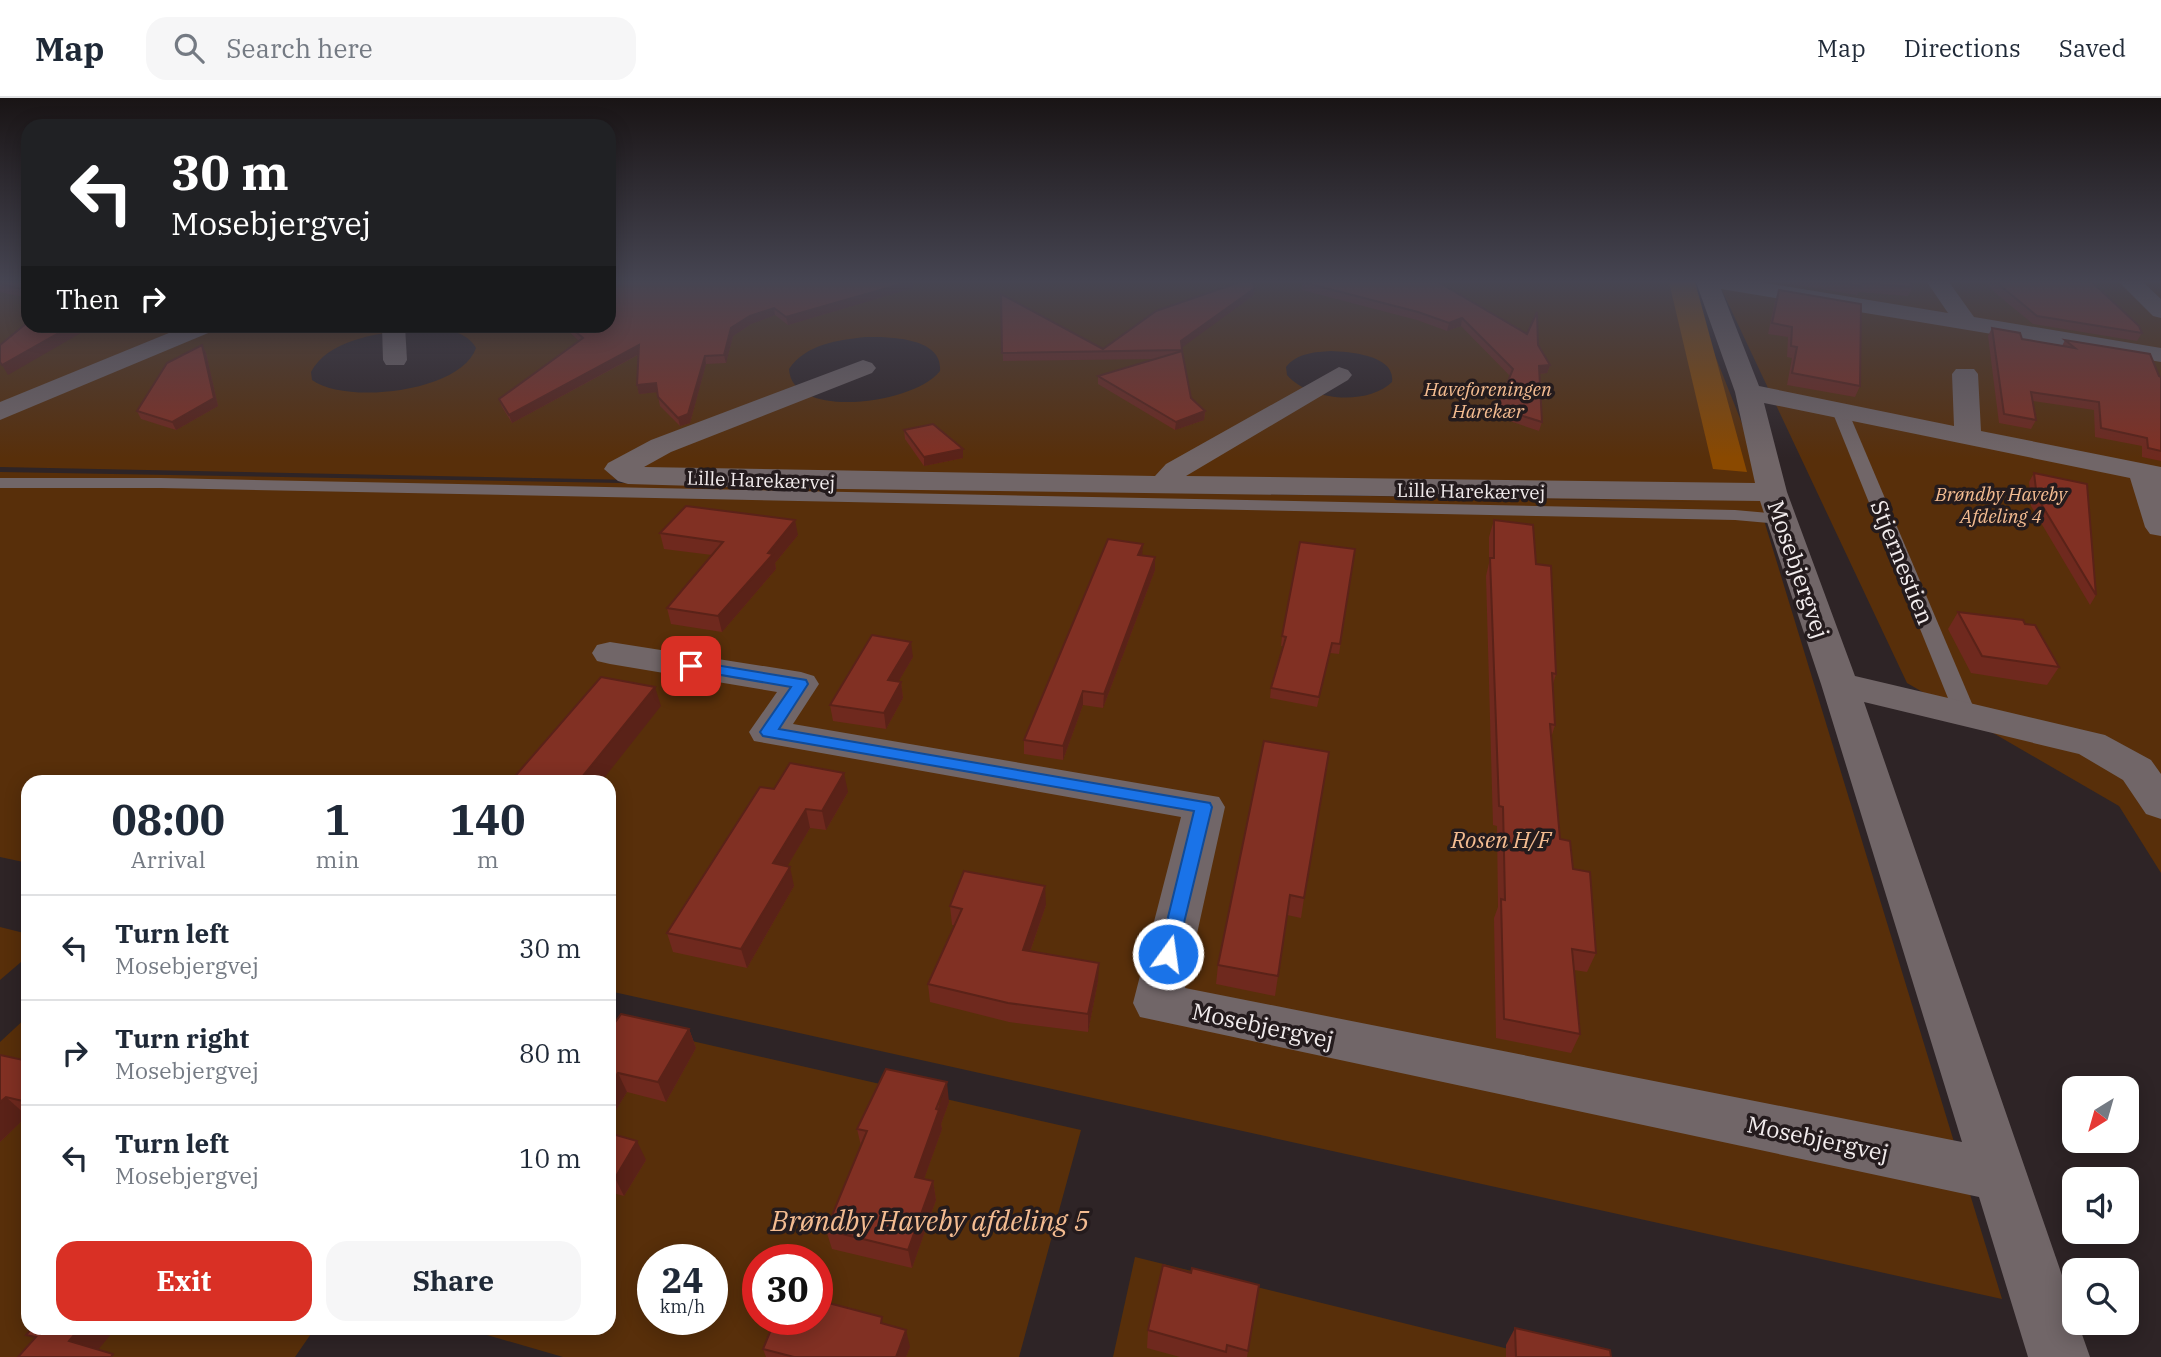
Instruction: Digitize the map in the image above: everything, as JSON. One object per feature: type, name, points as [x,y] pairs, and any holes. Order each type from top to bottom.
[{"type":"street","points":[[0,412],[170,341]]},
{"type":"street","points":[[394,341],[395,360]]},
{"type":"street","name":"Mosebjergvej","points":[[1729,341],[1748,392],[1777,505],[1839,684],[2059,1357]]},
{"type":"street","points":[[2077,341],[2161,355]]},
{"type":"street","name":"Lille Harekærvej","points":[[863,368],[661,446],[618,469],[628,475],[805,482],[1171,485],[1623,494],[1777,505]]},
{"type":"street","points":[[1171,485],[1169,477],[1176,470],[1339,374]]},
{"type":"street","points":[[1965,374],[1968,437]]},
{"type":"street","points":[[1748,392],[2152,474],[2161,527]]},
{"type":"street","name":"Mosebjergvej","points":[[610,653],[801,684],[768,732],[1204,807],[1157,1003],[1999,1175]]},
{"type":"street","points":[[1839,684],[2091,744],[2137,769],[2161,804]]},
{"type":"lane","name":"Stjernestien","points":[[1840,411],[1965,713]]},
{"type":"lane","points":[[0,483],[174,483],[1721,514],[1777,505]]},
{"type":"green space","name":"Rosen H/F","points":[[0,341],[354,341],[340,346],[319,361],[311,372],[312,380],[328,388],[350,392],[375,392],[401,390],[449,375],[466,363],[476,348],[470,341],[842,341],[813,349],[789,369],[795,385],[810,396],[832,401],[856,402],[882,399],[906,392],[926,383],[940,371],[939,360],[933,351],[911,341],[1709,341],[1781,522],[1763,517],[2002,1299],[616,993],[616,775],[21,775],[21,862],[0,857],[0,472],[1713,502],[0,467]],"holes":[[[1325,351],[1360,354],[1379,361],[1387,366],[1392,382],[1368,395],[1339,397],[1310,390],[1287,375],[1286,367],[1295,359]]]},
{"type":"green space","name":"Brøndby Haveby Afdeling 4","points":[[1746,341],[2161,341],[2161,873],[2119,806],[1907,683]]},
{"type":"green space","points":[[0,927],[21,932],[21,962],[0,980]]},
{"type":"green space","points":[[21,1022],[21,1335],[310,1335],[295,1357],[0,1357],[0,1042]]},
{"type":"green space","name":"Brøndby Haveby afdeling 5","points":[[616,1024],[1081,1130],[1019,1357],[563,1357],[487,1335],[616,1335]]},
{"type":"green space","name":"Brøndby Haveby afdeling 5","points":[[1135,1257],[1541,1357],[1113,1357]]},
{"type":"shaded area","points":[[1683,341],[1711,341],[1747,472],[1713,469]]},
{"type":"building","points":[[5,341],[45,341],[2,365],[0,345]]},
{"type":"building","points":[[579,341],[728,341],[724,355],[705,356],[688,414],[678,418],[658,397],[656,383],[637,385],[639,345],[509,415],[499,399]]},
{"type":"building","points":[[1002,341],[1088,341],[1103,349],[1115,341],[1181,341],[1182,350],[1002,353]]},
{"type":"building","points":[[1485,341],[1538,341],[1550,365],[1539,366],[1542,422],[1497,408],[1513,369]]},
{"type":"building","points":[[1791,341],[1861,341],[1860,386],[1792,373],[1797,347],[1791,346]]},
{"type":"building","points":[[1994,341],[2032,341],[2075,348],[2066,341],[2070,341],[2150,354],[2161,377],[2161,451],[2148,448],[2147,438],[2101,428],[2099,402],[2031,392],[2036,420],[2004,414]]},
{"type":"building","points":[[202,345],[214,398],[172,422],[137,411],[167,363]]},
{"type":"building","points":[[1182,351],[1191,398],[1205,411],[1176,422],[1098,376]]},
{"type":"building","points":[[933,424],[963,449],[924,457],[904,430]]},
{"type":"building","points":[[2034,473],[2087,484],[2096,595],[2037,497]]},
{"type":"building","points":[[686,506],[795,520],[768,553],[773,554],[718,616],[667,608],[723,542],[660,533]]},
{"type":"building","points":[[1494,520],[1533,525],[1536,564],[1551,566],[1556,674],[1552,673],[1555,725],[1550,724],[1560,839],[1570,841],[1573,869],[1590,872],[1596,953],[1572,949],[1580,1034],[1504,1019],[1501,899],[1505,900],[1503,807],[1499,806],[1490,558],[1494,558]]},
{"type":"building","points":[[1108,539],[1143,544],[1138,555],[1155,557],[1104,694],[1083,691],[1063,746],[1024,740]]},
{"type":"building","points":[[1300,542],[1355,549],[1340,644],[1332,643],[1319,697],[1271,688],[1286,637],[1282,636]]},
{"type":"building","points":[[1958,612],[2023,620],[2025,624],[2035,625],[2059,667],[1982,656]]},
{"type":"building","points":[[872,635],[911,642],[888,680],[901,682],[884,713],[830,705]]},
{"type":"building","points":[[601,677],[655,687],[584,775],[516,775]]},
{"type":"building","points":[[1264,741],[1329,752],[1304,898],[1290,895],[1278,976],[1218,965]]},
{"type":"building","points":[[790,763],[844,773],[822,811],[806,809],[773,863],[790,867],[741,949],[667,933],[760,787],[774,789]]},
{"type":"building","points":[[964,871],[1045,886],[1023,950],[1099,963],[1088,1014],[1008,1003],[928,984],[962,909],[950,906]]},
{"type":"building","points":[[621,1014],[689,1029],[658,1082],[618,1073],[616,1076],[616,1021]]},
{"type":"building","points":[[0,1055],[21,1060],[21,1101],[6,1097],[0,1102]]},
{"type":"building","points":[[886,1069],[947,1082],[915,1177],[933,1181],[908,1250],[826,1230],[867,1131],[857,1129]]},
{"type":"building","points":[[616,1135],[637,1141],[616,1176]]},
{"type":"building","points":[[1163,1265],[1191,1273],[1192,1268],[1259,1285],[1248,1351],[1227,1345],[1226,1352],[1148,1330]]},
{"type":"building","points":[[833,1304],[882,1317],[881,1323],[906,1330],[896,1357],[794,1357],[763,1349],[769,1335],[833,1335]]},
{"type":"building","points":[[1515,1328],[1610,1350],[1611,1357],[1516,1357]]},
{"type":"building","points":[[26,1335],[74,1335],[69,1341],[113,1354],[111,1357],[18,1357],[36,1337]]},
{"type":"route","points":[[691,666],[801,684],[768,732],[1204,807],[1168,954]]},
{"type":"park label","name":"Haveforeningen Harekær","points":[[1488,400]]}]
